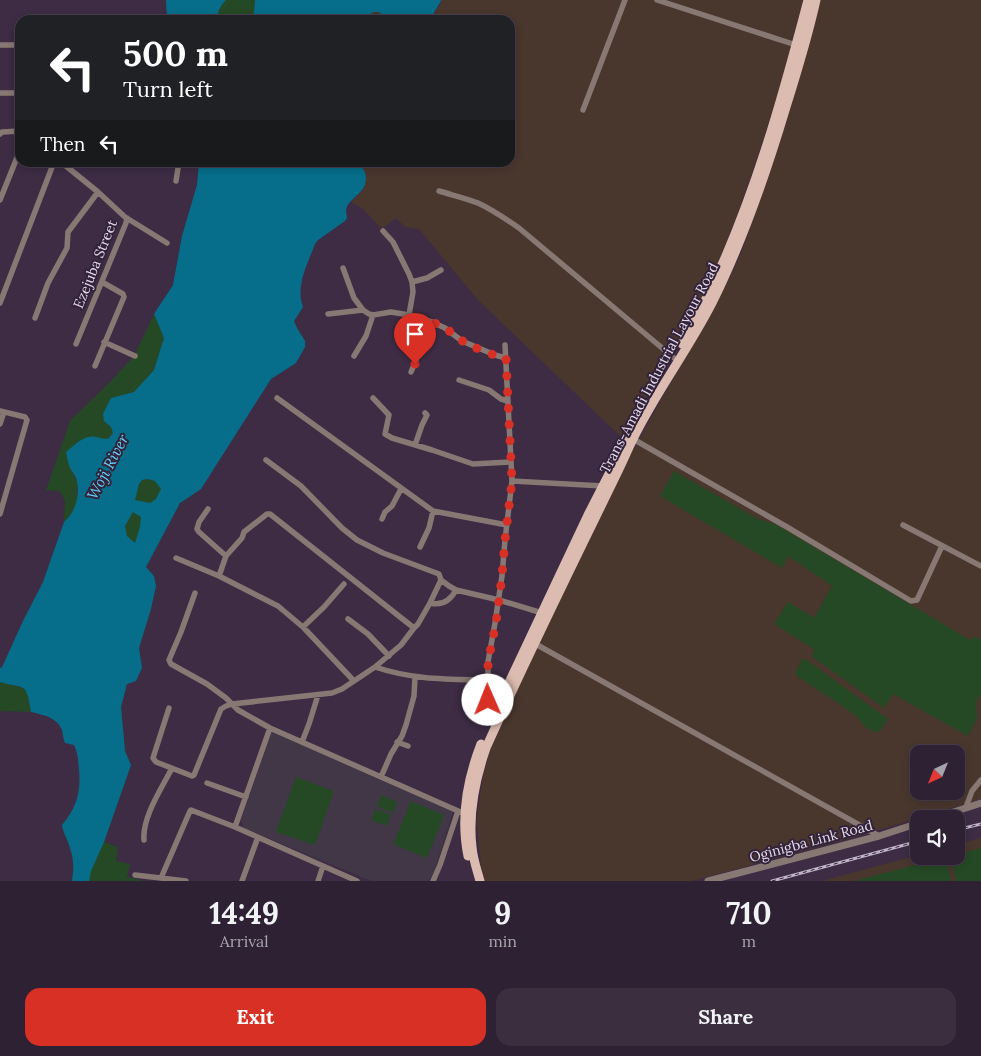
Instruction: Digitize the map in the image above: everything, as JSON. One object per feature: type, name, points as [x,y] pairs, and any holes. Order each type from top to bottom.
[{"type":"main road","name":"Trans-Amadi Industrial Layour Road","points":[[480,881],[474,861],[471,836],[472,807],[477,777],[486,748],[532,642],[542,613],[603,486],[697,316],[724,260],[735,244],[785,85],[808,0]]},
{"type":"main road","name":"Trans-Amadi Industrial Layour Road","points":[[474,881],[465,842],[461,812],[475,759],[496,712],[633,439],[710,306],[777,138],[816,0]]},
{"type":"street","points":[[583,110],[625,0]]},
{"type":"street","points":[[657,0],[796,45]]},
{"type":"street","points":[[0,45],[15,45]]},
{"type":"street","points":[[0,93],[15,93]]},
{"type":"street","points":[[0,134],[2,132],[15,131]]},
{"type":"street","points":[[0,200],[15,162]]},
{"type":"street","points":[[0,303],[52,167]]},
{"type":"street","name":"Ezejuba Street","points":[[67,167],[127,218],[76,344]]},
{"type":"street","points":[[176,181],[178,167]]},
{"type":"street","points":[[439,191],[477,203],[508,220],[674,358]]},
{"type":"street","points":[[35,318],[48,283],[67,248],[68,232],[98,192]]},
{"type":"street","points":[[127,218],[167,243]]},
{"type":"street","points":[[383,231],[393,242],[410,274],[413,292],[410,315]]},
{"type":"street","points":[[343,268],[354,298],[363,310],[369,314],[391,312],[410,315],[432,322],[445,328],[462,341],[495,356],[506,358]]},
{"type":"street","points":[[412,282],[427,278],[441,270]]},
{"type":"street","points":[[95,366],[124,296],[102,282]]},
{"type":"street","points":[[328,314],[363,310]]},
{"type":"street","points":[[354,356],[366,336],[373,315]]},
{"type":"street","points":[[411,372],[416,360],[419,338],[418,318]]},
{"type":"street","points":[[104,342],[134,356]]},
{"type":"street","points":[[496,712],[488,700],[489,656],[499,600],[512,481],[505,345]]},
{"type":"street","points":[[459,380],[489,390],[501,399],[508,401]]},
{"type":"street","points":[[277,398],[433,511],[507,525]]},
{"type":"street","points":[[373,398],[389,415],[385,432],[387,436],[473,464],[511,462]]},
{"type":"street","points":[[0,424],[2,411],[24,417],[27,420],[0,514]]},
{"type":"street","points":[[415,445],[427,415],[425,413]]},
{"type":"street","points":[[633,439],[911,600],[918,598],[942,546]]},
{"type":"street","points":[[266,460],[304,489],[342,528],[357,540],[383,553],[440,575],[441,580],[456,590],[542,613]]},
{"type":"street","points":[[512,481],[603,486]]},
{"type":"street","points":[[382,519],[401,489]]},
{"type":"street","points":[[208,509],[199,522],[197,529],[226,556]]},
{"type":"street","points":[[420,547],[429,528],[433,511]]},
{"type":"street","points":[[219,576],[226,556],[242,538],[244,532],[267,514],[270,514],[414,628]]},
{"type":"street","points":[[903,525],[981,566]]},
{"type":"street","points":[[176,558],[219,576],[276,604],[303,627],[354,681]]},
{"type":"street","points":[[169,708],[153,758],[156,762],[192,776],[221,709],[232,704],[336,692],[375,667],[401,645],[418,624],[441,580]]},
{"type":"street","points":[[303,627],[344,584]]},
{"type":"street","points":[[430,603],[439,605],[445,602],[456,590]]},
{"type":"street","points":[[195,593],[169,660],[176,667],[207,684],[238,710],[270,728],[461,812],[433,881]]},
{"type":"street","points":[[348,619],[368,634],[389,656]]},
{"type":"street","points":[[532,642],[879,836]]},
{"type":"street","points":[[375,667],[388,672],[415,677],[488,680]]},
{"type":"street","points":[[381,777],[406,726],[414,696],[415,677]]},
{"type":"street","points":[[302,742],[318,695]]},
{"type":"street","points":[[235,827],[270,728]]},
{"type":"street","points":[[397,742],[408,746]]},
{"type":"street","points":[[144,840],[143,833],[148,814],[172,768]]},
{"type":"street","points":[[966,807],[972,791],[981,780]]},
{"type":"street","points":[[207,783],[246,796]]},
{"type":"street","points":[[958,810],[981,803]]},
{"type":"street","points":[[161,878],[190,811],[194,810],[358,881]]},
{"type":"street","name":"Oginigba Link Road","points":[[708,881],[879,836],[910,826]]},
{"type":"street","points":[[242,881],[258,837]]},
{"type":"street","points":[[318,881],[322,866]]},
{"type":"street","points":[[135,875],[186,881]]},
{"type":"shaded area","points":[[441,0],[803,0],[764,138],[738,213],[716,268],[686,329],[622,438],[478,300],[419,229],[405,227],[396,218],[382,229],[362,208],[351,202],[362,191],[365,184],[365,171],[360,167],[515,167],[515,15],[433,15]]},
{"type":"shaded area","points":[[819,0],[981,0],[981,799],[945,810],[910,810],[910,821],[692,881],[485,881],[481,867],[477,823],[478,809],[490,750],[501,723],[615,483],[729,279],[741,253],[758,205]]},
{"type":"shaded area","points":[[374,11],[380,12],[383,15],[368,15]]},
{"type":"shaded area","points":[[272,731],[453,812],[435,869],[429,881],[371,881],[244,828],[241,821]]},
{"type":"shaded area","points":[[981,838],[981,881],[821,881],[910,857],[910,865],[965,865],[965,842]]},
{"type":"green space","points":[[226,0],[255,0],[253,15],[218,15],[222,4]]},
{"type":"green space","points":[[154,314],[164,338],[154,370],[134,392],[111,398],[104,421],[111,427],[113,433],[108,439],[100,439],[70,467],[77,481],[77,501],[73,511],[64,522],[65,500],[59,491],[46,490],[70,421],[134,356]]},
{"type":"green space","points":[[674,471],[758,519],[775,524],[970,640],[975,636],[981,640],[981,695],[976,702],[977,719],[968,736],[893,694],[884,708],[811,656],[815,650],[774,624],[788,602],[814,618],[832,586],[788,556],[782,568],[660,496]]},
{"type":"green space","points":[[148,479],[201,489],[180,503],[145,567],[135,544],[127,536],[125,526],[133,511],[140,484],[142,480]]},
{"type":"green space","points":[[804,658],[888,719],[880,731],[876,732],[866,728],[856,716],[798,677],[795,673]]},
{"type":"green space","points":[[0,682],[23,688],[28,695],[31,712],[0,711]]},
{"type":"green space","points":[[127,684],[121,707],[125,751],[131,765],[104,842],[118,847],[116,861],[130,864],[127,877],[144,881],[86,881],[108,735]]},
{"type":"green space","points":[[296,777],[334,791],[315,845],[276,832]]},
{"type":"green space","points":[[381,795],[397,802],[393,813],[377,806]]},
{"type":"green space","points":[[411,801],[444,815],[427,858],[393,844]]},
{"type":"green space","points":[[376,809],[391,815],[386,826],[371,820]]},
{"type":"green space","points":[[981,848],[981,881],[956,881],[952,865],[965,865],[965,852]]},
{"type":"green space","points":[[915,865],[947,865],[951,881],[854,881]]},
{"type":"water","points":[[166,0],[226,0],[222,4],[218,15],[167,15]]},
{"type":"water","points":[[255,0],[441,0],[433,15],[382,15],[375,12],[369,15],[253,15]]},
{"type":"water","name":"Woji River","points":[[199,167],[362,167],[366,179],[363,189],[347,206],[347,218],[345,221],[318,240],[306,267],[301,283],[303,307],[294,321],[305,341],[305,347],[296,363],[271,379],[201,489],[180,503],[146,567],[154,576],[156,586],[139,648],[142,668],[136,681],[127,684],[121,707],[125,751],[131,765],[104,842],[91,871],[89,881],[72,881],[73,859],[62,825],[77,799],[79,777],[78,760],[74,745],[65,743],[62,730],[57,722],[49,717],[31,712],[28,695],[23,688],[0,682],[0,668],[43,582],[64,522],[76,504],[78,493],[77,480],[70,468],[66,452],[87,437],[108,439],[113,433],[111,427],[104,421],[103,414],[111,398],[134,392],[154,370],[164,338],[154,314],[173,285],[182,236],[197,185]],"holes":[[[142,480],[155,481],[161,489],[156,499],[150,503],[135,500],[139,484]],[[133,512],[141,517],[140,527],[135,543],[127,536],[125,526]]]},
{"type":"railway","points":[[965,828],[981,824]]},
{"type":"railway","points":[[772,881],[910,843]]},
{"type":"route","points":[[415,364],[416,346],[419,338],[418,318],[445,328],[462,341],[483,351],[506,358],[512,481],[496,623],[488,662],[488,700]]}]
